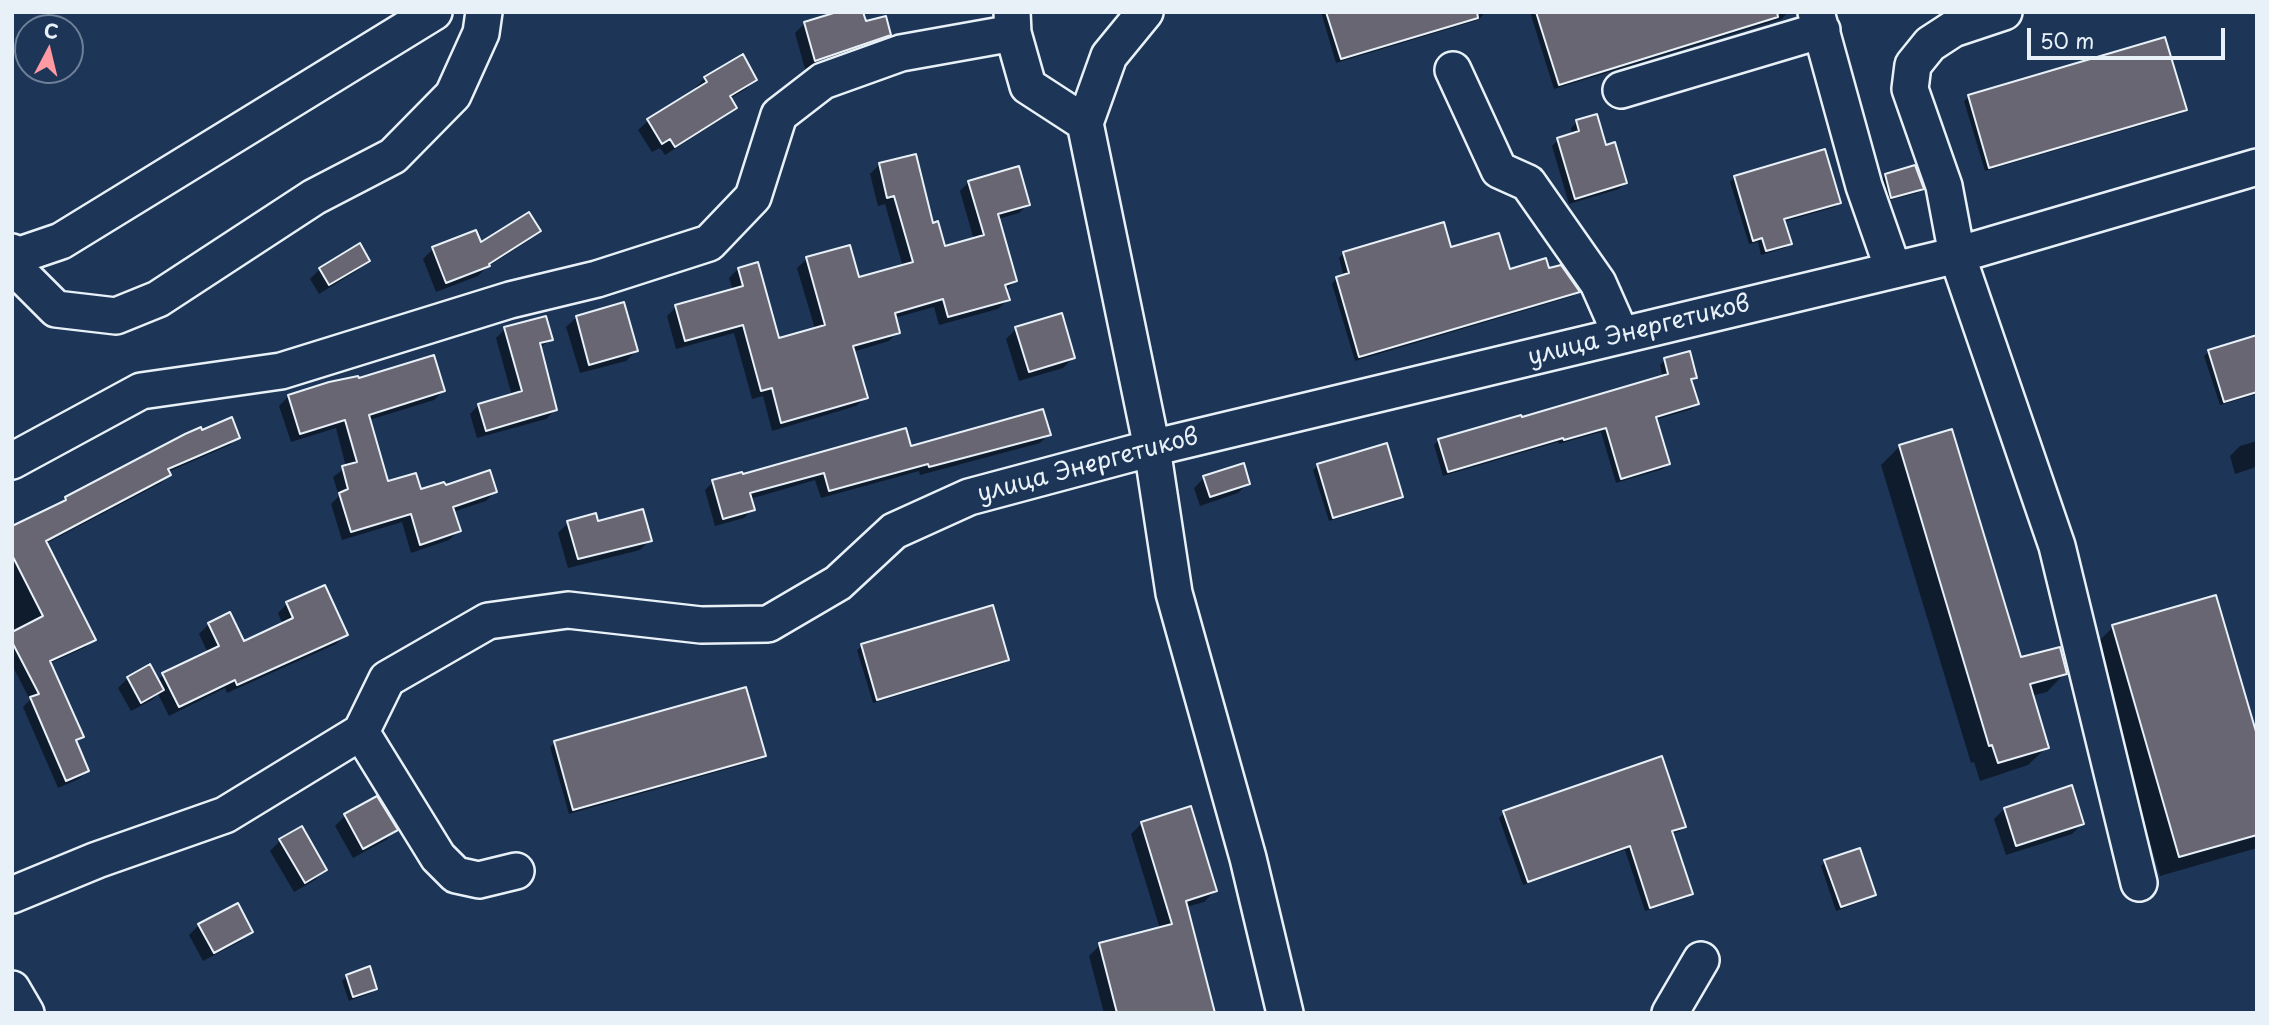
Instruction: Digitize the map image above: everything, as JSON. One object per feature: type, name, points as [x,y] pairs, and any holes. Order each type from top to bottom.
[{"type":"street","points":[[434,12],[61,241],[13,255],[18,271],[55,309],[116,316],[159,299],[314,197],[393,156],[453,95],[481,33],[484,12]]},
{"type":"street","points":[[1145,12],[1109,56],[1086,123],[1152,448],[1174,593],[1248,859],[1285,1013]]},
{"type":"street","points":[[2004,12],[1953,29],[1930,44],[1913,65],[1910,89],[1944,186],[1957,255],[2057,546],[2139,883]]},
{"type":"street","points":[[1621,90],[1819,21],[1864,186],[1894,270]]},
{"type":"street","points":[[12,461],[141,391],[281,371],[510,300],[597,279],[709,243],[753,197],[779,114],[822,81],[901,53],[1013,22],[1028,86],[1086,123]]},
{"type":"street","points":[[1452,70],[1499,170],[1528,183],[1598,283],[1621,335]]},
{"type":"street","name":"улица Энергетиков","points":[[362,732],[387,679],[488,621],[568,610],[701,625],[768,624],[838,583],[894,531],[969,497],[1152,448],[1957,255],[2257,167]]},
{"type":"street","points":[[12,895],[97,860],[225,815],[362,732],[438,857],[456,875],[479,880],[516,871]]},
{"type":"street","points":[[1670,1013],[1702,960]]},
{"type":"street","points":[[12,989],[26,1013]]},
{"type":"building","points":[[837,12],[863,12],[866,21],[886,16],[891,35],[815,61],[804,22]]},
{"type":"building","points":[[1326,12],[1477,12],[1478,18],[1341,59]]},
{"type":"building","points":[[1536,12],[1777,12],[1778,17],[1559,85]]},
{"type":"building","points":[[2165,37],[2187,110],[1989,168],[1968,95]]},
{"type":"building","points":[[743,54],[757,80],[730,96],[737,108],[675,147],[670,139],[662,144],[647,119],[707,82],[704,77]]},
{"type":"building","points":[[1597,114],[1606,145],[1615,142],[1627,183],[1575,199],[1557,138],[1579,131],[1576,120]]},
{"type":"building","points":[[1825,149],[1841,203],[1784,219],[1792,244],[1766,251],[1762,238],[1753,241],[1734,176]]},
{"type":"building","points":[[916,154],[933,223],[938,221],[945,246],[984,235],[968,181],[1019,166],[1030,205],[998,214],[1017,281],[1005,285],[1010,300],[948,317],[943,299],[895,313],[900,333],[853,346],[868,398],[781,423],[772,388],[761,391],[743,325],[685,341],[675,305],[743,286],[738,268],[758,262],[779,338],[825,325],[806,257],[850,245],[859,277],[913,262],[894,196],[887,198],[879,163]]},
{"type":"building","points":[[1915,165],[1924,189],[1891,198],[1885,174]]},
{"type":"building","points":[[529,212],[541,231],[489,264],[490,266],[446,283],[432,247],[476,230],[481,242]]},
{"type":"building","points":[[1444,222],[1451,247],[1499,233],[1510,269],[1546,258],[1549,268],[1561,265],[1580,292],[1359,357],[1336,277],[1349,273],[1343,252]]},
{"type":"building","points":[[360,243],[370,261],[329,285],[319,268]]},
{"type":"building","points":[[624,302],[638,351],[589,365],[576,316]]},
{"type":"building","points":[[1062,313],[1075,358],[1029,372],[1015,327]]},
{"type":"building","points":[[546,316],[553,340],[540,343],[557,410],[486,431],[478,404],[522,391],[504,327]]},
{"type":"building","points":[[2257,335],[2257,392],[2224,402],[2208,350]]},
{"type":"building","points":[[1690,351],[1697,378],[1691,379],[1699,404],[1656,417],[1670,464],[1621,479],[1606,428],[1448,472],[1438,439],[1668,374],[1664,358]]},
{"type":"building","points":[[434,355],[445,391],[369,415],[388,481],[416,473],[421,489],[444,482],[446,485],[490,470],[497,492],[453,507],[461,531],[420,545],[411,514],[351,532],[339,493],[348,489],[342,466],[357,462],[345,420],[300,434],[288,395],[329,382],[358,376],[359,378]]},
{"type":"building","points":[[1043,409],[1051,435],[829,491],[824,473],[750,493],[755,510],[723,519],[712,480],[742,472],[743,474],[906,428],[911,446]]},
{"type":"building","points":[[232,417],[240,438],[168,469],[171,475],[46,541],[96,640],[50,661],[84,737],[76,740],[89,771],[66,781],[30,697],[39,694],[12,642],[12,632],[43,616],[12,555],[12,526],[66,500],[65,497],[185,434]]},
{"type":"building","points":[[1952,429],[2021,657],[2060,647],[2067,674],[2030,684],[2049,748],[1998,763],[1992,745],[1989,746],[1899,445]]},
{"type":"building","points":[[1387,443],[1403,497],[1333,518],[1317,464]]},
{"type":"building","points":[[1244,463],[1250,484],[1210,497],[1203,476]]},
{"type":"building","points":[[643,509],[652,541],[578,559],[567,521],[596,513],[598,521]]},
{"type":"building","points":[[325,585],[348,635],[237,685],[235,680],[179,707],[162,673],[219,646],[208,623],[230,612],[244,641],[293,618],[286,602]]},
{"type":"building","points":[[2216,595],[2257,735],[2257,835],[2179,857],[2112,625]]},
{"type":"building","points":[[993,605],[1009,660],[877,700],[861,644]]},
{"type":"building","points":[[150,664],[164,690],[141,703],[127,677]]},
{"type":"building","points":[[746,687],[766,756],[573,810],[554,741]]},
{"type":"building","points":[[1662,756],[1686,827],[1672,831],[1693,894],[1650,908],[1630,846],[1528,882],[1503,811]]},
{"type":"building","points":[[2072,785],[2084,824],[2016,846],[2004,808]]},
{"type":"building","points":[[377,796],[398,830],[363,849],[344,814]]},
{"type":"building","points":[[1191,806],[1217,891],[1186,901],[1215,1013],[1117,1013],[1099,943],[1172,924],[1141,822]]},
{"type":"building","points":[[302,826],[327,870],[305,883],[279,839]]},
{"type":"building","points":[[1860,848],[1876,895],[1841,907],[1824,860]]},
{"type":"building","points":[[238,903],[253,932],[214,953],[198,924]]},
{"type":"building","points":[[370,966],[377,989],[353,997],[346,975]]}]
